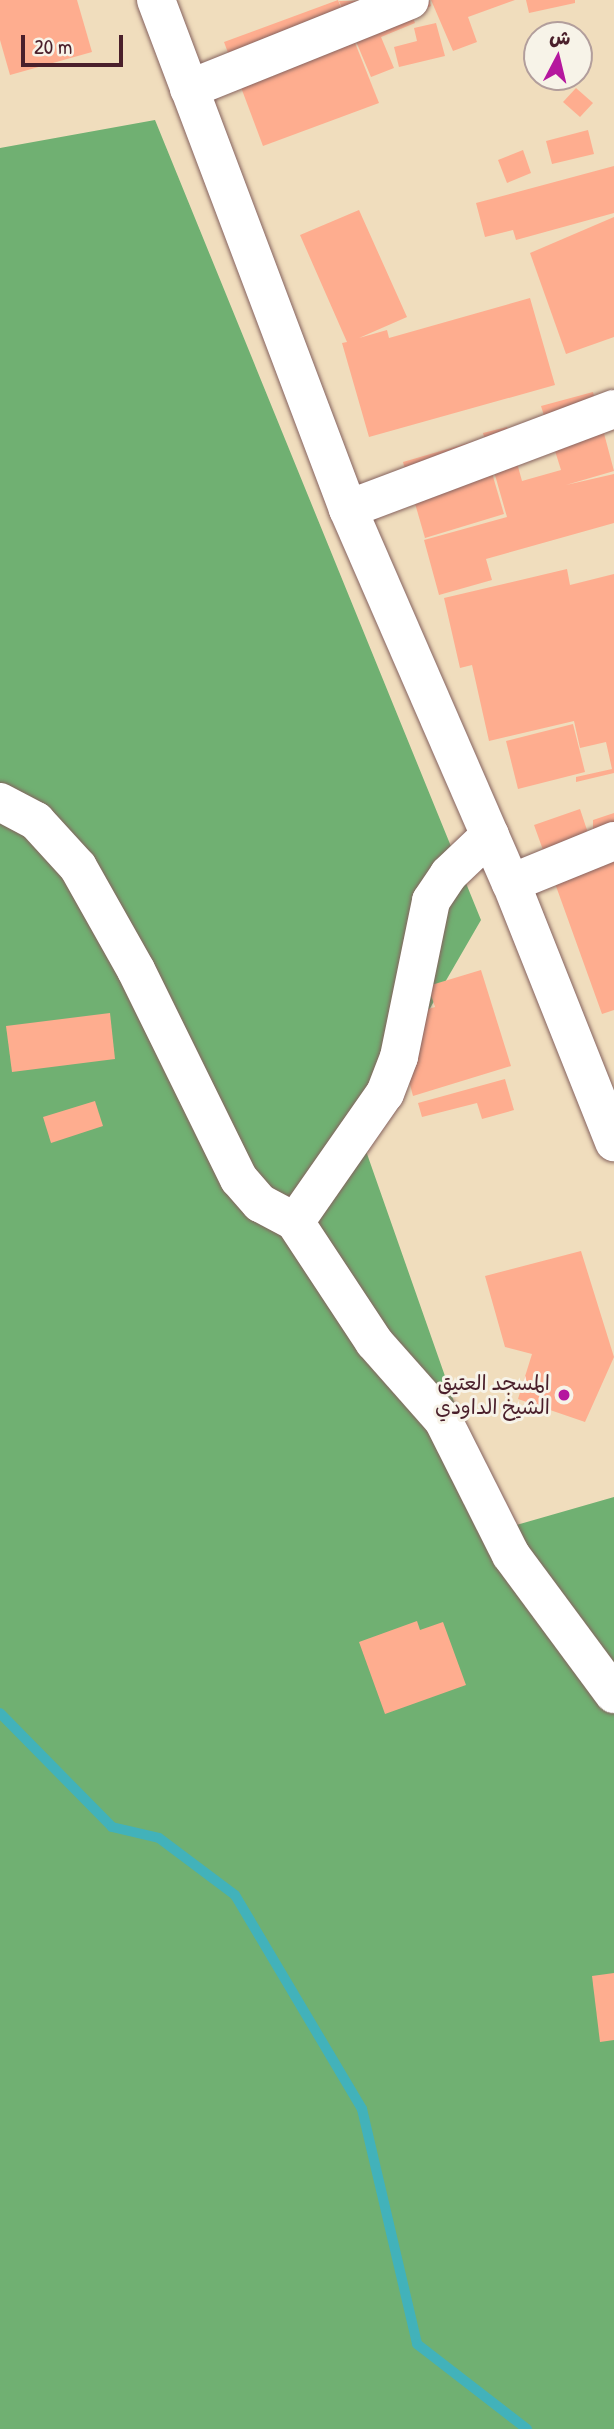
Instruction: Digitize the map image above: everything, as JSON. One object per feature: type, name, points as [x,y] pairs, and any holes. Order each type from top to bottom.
[{"type":"street","points":[[156,0],[348,509],[511,883],[614,1142]]},
{"type":"street","points":[[189,89],[410,0]]},
{"type":"street","points":[[348,509],[614,409]]},
{"type":"street","points":[[0,802],[36,821],[78,867],[136,970],[239,1179],[260,1203],[295,1222],[374,1342],[443,1420],[511,1555],[614,1695]]},
{"type":"street","points":[[295,1222],[385,1093],[399,1057],[431,901],[449,874],[490,835]]},
{"type":"street","points":[[511,883],[614,841]]},
{"type":"green space","points":[[155,120],[481,920],[359,1131],[499,1530],[614,1497],[614,2429],[0,2429],[0,148]]},
{"type":"building","points":[[0,0],[77,0],[92,52],[10,75],[0,40]]},
{"type":"building","points":[[338,0],[379,103],[263,146],[224,42]]},
{"type":"building","points":[[429,0],[431,6],[412,15],[415,23],[381,37],[394,68],[371,77],[339,1]]},
{"type":"building","points":[[431,0],[515,0],[468,17],[477,42],[453,51]]},
{"type":"building","points":[[526,0],[575,0],[575,3],[529,13]]},
{"type":"building","points":[[436,23],[445,56],[399,67],[394,47],[417,41],[414,28]]},
{"type":"building","points":[[573,91],[579,91],[593,103],[580,117],[563,102]]},
{"type":"building","points":[[588,130],[594,154],[552,164],[546,141]]},
{"type":"building","points":[[523,150],[531,173],[507,183],[498,160]]},
{"type":"building","points":[[614,166],[614,213],[516,240],[513,230],[485,237],[476,203]]},
{"type":"building","points":[[359,210],[407,317],[359,338],[387,330],[389,338],[530,298],[555,385],[369,437],[342,343],[347,342],[300,235]]},
{"type":"building","points":[[614,217],[614,337],[566,354],[530,253]]},
{"type":"building","points":[[593,392],[614,471],[566,485],[614,474],[614,523],[486,559],[492,580],[439,595],[424,540],[507,517],[483,433],[507,427],[522,481],[561,470],[541,406]]},
{"type":"building","points":[[482,439],[504,514],[425,538],[403,462]]},
{"type":"building","points":[[567,569],[570,585],[614,574],[614,773],[576,782],[576,777],[612,769],[606,742],[580,748],[574,721],[489,741],[472,665],[460,668],[444,598]]},
{"type":"building","points":[[573,724],[585,772],[518,789],[506,741]]},
{"type":"building","points":[[580,809],[593,848],[593,820],[614,813],[614,1010],[602,1014],[534,825]]},
{"type":"building","points":[[481,970],[511,1066],[413,1096],[393,1020],[435,1007],[428,986]]},
{"type":"building","points":[[110,1013],[115,1059],[12,1072],[6,1026]]},
{"type":"building","points":[[505,1079],[514,1110],[482,1119],[477,1103],[422,1117],[418,1103]]},
{"type":"building","points":[[95,1101],[103,1126],[51,1143],[43,1117]]},
{"type":"building","name":"المسجد العتيق الشيخ الداودي","points":[[581,1251],[614,1357],[585,1422],[518,1399],[532,1354],[505,1347],[485,1276]]},
{"type":"building","points":[[417,1621],[420,1630],[443,1622],[466,1685],[385,1714],[359,1642]]},
{"type":"building","points":[[614,1973],[614,2040],[600,2042],[592,1976]]},
{"type":"waterway","points":[[0,1713],[112,1827],[159,1838],[235,1895],[362,2109],[417,2344],[527,2429]]},
{"type":"place","name":"المسجد العتيق الشيخ الداودي","points":[[564,1395]]}]
